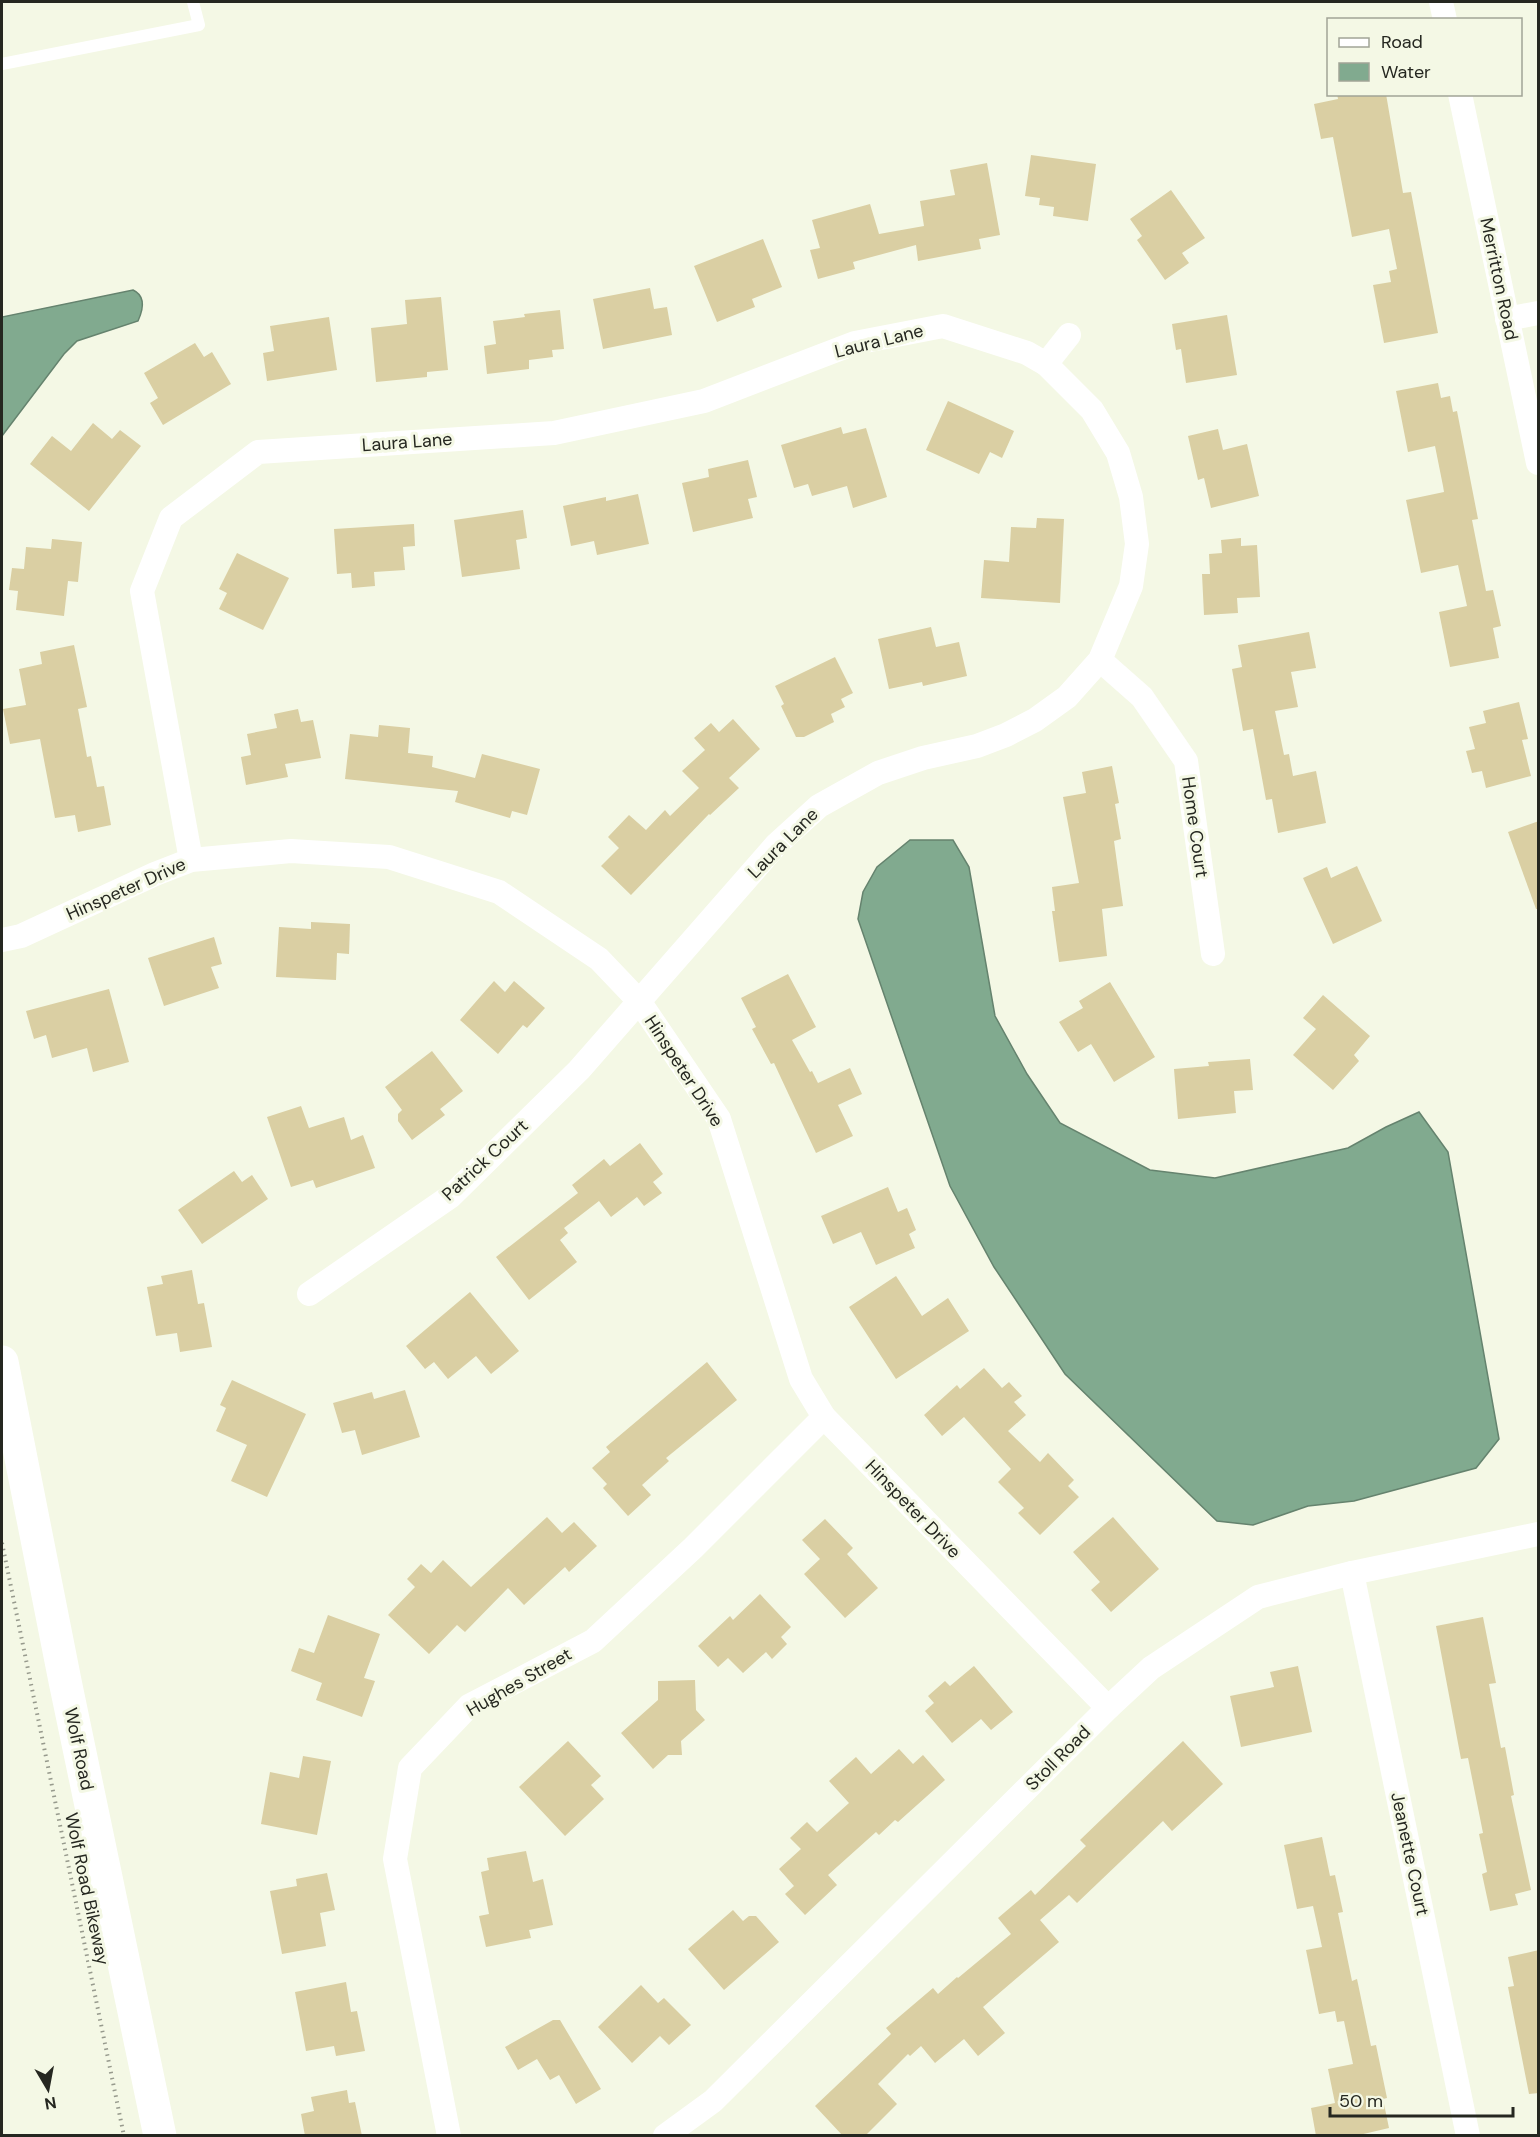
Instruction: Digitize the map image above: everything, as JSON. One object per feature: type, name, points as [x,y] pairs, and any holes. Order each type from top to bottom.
[{"type":"main road","name":"Wolf Road","points":[[2,1362],[65,1681],[160,2136]]},
{"type":"street","points":[[1441,2],[1445,18]]},
{"type":"street","name":"Merritton Road","points":[[1460,96],[1539,463]]},
{"type":"street","points":[[1507,319],[1539,313]]},
{"type":"street","name":"Laura Lane","points":[[191,860],[142,591],[171,518],[258,452],[554,433],[704,401],[855,343],[943,326],[1027,353],[1046,364],[1092,411],[1118,453],[1131,497],[1137,544],[1131,586],[1100,660],[1067,697],[1035,720],[1006,735],[976,746],[923,758],[878,773],[819,806],[776,845],[639,1001]]},
{"type":"street","points":[[1046,364],[1069,335]]},
{"type":"street","name":"Home Court","points":[[1100,660],[1142,697],[1186,761],[1213,954]]},
{"type":"street","name":"Hinspeter Drive","points":[[2,940],[21,936],[154,874],[191,860],[291,851],[389,857],[499,892],[599,959],[639,1001],[719,1119],[801,1379],[824,1417],[1108,1708]]},
{"type":"street","name":"Patrick Court","points":[[309,1294],[451,1196],[579,1070],[639,1001]]},
{"type":"street","name":"Hughes Street","points":[[449,2136],[394,1859],[410,1768],[469,1706],[593,1641],[693,1548],[824,1417]]},
{"type":"street","name":"Stoll Road","points":[[665,2136],[713,2101],[1151,1668],[1258,1598],[1352,1573],[1539,1534]]},
{"type":"street","name":"Jeanette Court","points":[[1352,1573],[1468,2136]]},
{"type":"lane","points":[[2,64],[199,25],[193,2]]},
{"type":"path","name":"Wolf Road Bikeway","points":[[2,1543],[124,2136]]},
{"type":"water","points":[[133,290],[142,300],[138,321],[77,341],[64,354],[2,436],[2,317]]},
{"type":"water","points":[[910,840],[953,840],[969,867],[995,1016],[1027,1074],[1060,1123],[1150,1170],[1215,1178],[1348,1148],[1419,1112],[1448,1152],[1499,1439],[1476,1468],[1354,1501],[1308,1506],[1253,1525],[1217,1521],[1065,1374],[994,1267],[950,1186],[858,919],[863,892],[877,867]]},
{"type":"building","points":[[1337,96],[1386,96],[1403,193],[1411,192],[1438,333],[1384,343],[1373,285],[1391,282],[1389,271],[1397,269],[1389,229],[1352,237],[1333,137],[1321,139],[1314,104],[1338,99]]},
{"type":"building","points":[[1031,155],[1096,164],[1088,221],[1053,216],[1054,207],[1039,205],[1040,198],[1025,196]]},
{"type":"building","points":[[987,163],[1000,235],[979,239],[981,249],[918,261],[916,245],[853,262],[855,269],[818,279],[810,250],[820,248],[812,220],[870,204],[879,234],[924,226],[920,201],[955,195],[950,170]]},
{"type":"building","points":[[1171,190],[1205,238],[1182,253],[1189,263],[1165,280],[1137,240],[1142,236],[1130,219]]},
{"type":"building","points":[[763,239],[782,287],[752,299],[755,307],[717,322],[694,266]]},
{"type":"building","points":[[650,288],[654,309],[667,307],[672,335],[603,349],[593,299]]},
{"type":"building","points":[[441,297],[448,370],[427,372],[427,377],[376,382],[371,328],[407,324],[405,300]]},
{"type":"building","points":[[560,310],[564,349],[552,350],[553,357],[529,360],[529,369],[487,374],[484,346],[496,344],[493,321],[525,317],[524,314]]},
{"type":"building","points":[[1227,315],[1237,375],[1186,383],[1181,349],[1176,350],[1172,324]]},
{"type":"building","points":[[329,317],[337,370],[267,381],[263,353],[274,351],[270,326]]},
{"type":"building","points":[[195,343],[204,357],[212,352],[231,384],[163,425],[150,403],[158,398],[144,373]]},
{"type":"building","points":[[1438,383],[1441,398],[1450,396],[1453,412],[1457,411],[1478,519],[1472,520],[1486,591],[1493,590],[1501,626],[1493,628],[1499,658],[1450,667],[1439,612],[1467,606],[1458,565],[1421,573],[1406,500],[1444,492],[1435,446],[1408,452],[1396,391]]},
{"type":"building","points":[[948,401],[1014,431],[1002,458],[990,452],[979,474],[926,450]]},
{"type":"building","points":[[93,423],[112,439],[120,430],[141,446],[89,511],[30,464],[52,436],[71,451]]},
{"type":"building","points":[[841,427],[843,434],[866,428],[887,497],[853,508],[847,486],[812,496],[808,484],[794,488],[781,445]]},
{"type":"building","points":[[1218,429],[1223,450],[1247,444],[1259,496],[1211,508],[1204,478],[1198,480],[1188,436]]},
{"type":"building","points":[[748,460],[757,497],[748,499],[753,518],[693,532],[682,483],[709,477],[708,469]]},
{"type":"building","points":[[638,494],[649,544],[597,555],[594,541],[571,546],[563,506],[606,497],[606,501]]},
{"type":"building","points":[[523,510],[527,538],[516,540],[520,569],[462,577],[454,520]]},
{"type":"building","points":[[1037,518],[1064,519],[1060,603],[981,598],[984,560],[1009,562],[1011,527],[1036,528]]},
{"type":"building","points":[[414,524],[415,546],[403,547],[405,570],[374,572],[375,586],[352,588],[351,573],[337,574],[334,529]]},
{"type":"building","points":[[1241,538],[1241,546],[1257,545],[1260,597],[1237,598],[1238,613],[1204,615],[1202,574],[1210,574],[1209,554],[1222,553],[1221,540]]},
{"type":"building","points":[[52,539],[82,542],[78,582],[68,581],[64,616],[16,610],[18,591],[9,590],[12,568],[24,569],[26,547],[51,549]]},
{"type":"building","points":[[237,553],[289,578],[263,630],[219,609],[227,593],[219,589]]},
{"type":"building","points":[[931,627],[936,647],[959,642],[967,676],[923,686],[922,682],[889,689],[878,639]]},
{"type":"building","points":[[1309,632],[1316,668],[1291,672],[1298,707],[1275,711],[1284,755],[1289,754],[1293,776],[1316,771],[1326,823],[1278,833],[1272,799],[1266,800],[1253,729],[1243,731],[1232,669],[1242,667],[1238,645]]},
{"type":"building","points":[[74,645],[87,707],[78,709],[87,757],[91,756],[97,787],[104,786],[111,825],[78,832],[75,815],[55,818],[40,739],[10,744],[3,709],[26,705],[19,669],[42,664],[40,652]]},
{"type":"building","points":[[835,657],[853,693],[841,699],[845,707],[831,714],[834,722],[804,737],[796,737],[781,706],[784,704],[775,686]]},
{"type":"building","points":[[1519,702],[1528,739],[1522,740],[1531,776],[1486,788],[1482,771],[1472,773],[1466,751],[1475,749],[1469,727],[1486,723],[1483,711]]},
{"type":"building","points":[[298,709],[301,722],[313,720],[321,758],[285,764],[288,777],[246,785],[241,757],[251,755],[247,734],[277,728],[274,714]]},
{"type":"building","points":[[733,719],[760,749],[729,778],[739,788],[709,814],[631,895],[601,866],[619,848],[608,837],[629,815],[646,830],[665,810],[670,816],[699,788],[682,771],[705,750],[694,738],[711,723],[719,732]]},
{"type":"building","points":[[379,725],[410,728],[408,753],[433,756],[432,767],[475,778],[482,754],[540,769],[527,815],[512,811],[510,818],[455,802],[458,791],[345,779],[350,734],[378,737]]},
{"type":"building","points":[[1112,766],[1119,803],[1115,804],[1121,839],[1114,841],[1123,906],[1102,909],[1107,956],[1059,962],[1052,911],[1055,911],[1052,887],[1079,883],[1063,797],[1086,793],[1082,772]]},
{"type":"building","points":[[1539,821],[1539,909],[1536,909],[1508,832]]},
{"type":"building","points":[[1357,866],[1382,921],[1333,944],[1303,878],[1327,867],[1331,878]]},
{"type":"building","points":[[311,922],[350,924],[349,954],[337,953],[336,980],[276,977],[279,927],[311,929]]},
{"type":"building","points":[[214,937],[222,964],[211,967],[219,988],[164,1006],[148,958]]},
{"type":"building","points":[[788,974],[816,1027],[792,1040],[810,1072],[812,1071],[818,1083],[850,1068],[862,1094],[838,1105],[853,1136],[816,1153],[774,1063],[771,1064],[752,1029],[756,1027],[741,998]]},
{"type":"building","points":[[494,981],[505,992],[514,981],[545,1008],[527,1028],[523,1025],[498,1054],[460,1020]]},
{"type":"building","points":[[1110,982],[1155,1057],[1114,1082],[1091,1044],[1078,1052],[1059,1022],[1083,1008],[1079,1001]]},
{"type":"building","points":[[109,989],[129,1062],[93,1072],[87,1048],[52,1058],[46,1035],[34,1039],[26,1011]]},
{"type":"building","points":[[1323,995],[1370,1036],[1354,1055],[1359,1061],[1333,1090],[1293,1055],[1316,1029],[1303,1018]]},
{"type":"building","points":[[432,1051],[463,1091],[440,1109],[445,1115],[412,1140],[398,1121],[398,1114],[402,1110],[385,1087]]},
{"type":"building","points":[[1250,1059],[1253,1090],[1234,1091],[1236,1113],[1178,1119],[1174,1069],[1209,1066],[1208,1062]]},
{"type":"building","points":[[301,1106],[309,1128],[344,1117],[351,1140],[363,1135],[375,1168],[316,1188],[313,1180],[291,1187],[267,1117]]},
{"type":"building","points":[[640,1143],[663,1174],[653,1182],[662,1193],[644,1206],[637,1197],[611,1217],[599,1201],[564,1228],[568,1233],[560,1240],[577,1262],[529,1300],[496,1257],[578,1193],[572,1185],[604,1159],[610,1166]]},
{"type":"building","points":[[234,1171],[242,1182],[252,1175],[268,1199],[202,1244],[178,1210]]},
{"type":"building","points":[[888,1187],[898,1212],[907,1208],[916,1230],[909,1234],[915,1248],[876,1265],[861,1232],[833,1244],[821,1216]]},
{"type":"building","points":[[192,1270],[198,1304],[204,1303],[212,1347],[180,1352],[177,1333],[156,1336],[147,1287],[163,1284],[161,1276]]},
{"type":"building","points":[[896,1276],[922,1316],[948,1298],[969,1331],[896,1379],[849,1307]]},
{"type":"building","points":[[470,1292],[519,1351],[491,1374],[476,1356],[448,1379],[434,1362],[425,1369],[406,1346]]},
{"type":"building","points":[[707,1362],[737,1400],[666,1458],[669,1461],[642,1485],[651,1495],[628,1516],[603,1488],[607,1484],[592,1468],[610,1452],[606,1447]]},
{"type":"building","points":[[984,1368],[1002,1388],[1009,1382],[1022,1396],[1014,1402],[1026,1415],[1008,1431],[1040,1462],[1048,1453],[1074,1480],[1068,1486],[1079,1497],[1040,1535],[1018,1513],[1024,1508],[998,1482],[1011,1469],[964,1417],[942,1436],[924,1415],[957,1385],[960,1389]]},
{"type":"building","points":[[232,1380],[306,1414],[267,1497],[231,1481],[247,1445],[216,1431],[226,1408],[220,1405]]},
{"type":"building","points":[[405,1390],[420,1437],[362,1455],[355,1430],[342,1433],[333,1403],[372,1392],[374,1399]]},
{"type":"building","points":[[547,1517],[562,1533],[574,1522],[597,1546],[569,1572],[565,1567],[524,1605],[508,1588],[465,1632],[457,1625],[429,1654],[388,1615],[415,1587],[407,1579],[421,1564],[431,1573],[443,1560],[471,1587]]},
{"type":"building","points":[[1113,1517],[1159,1569],[1111,1612],[1091,1590],[1100,1582],[1073,1552]]},
{"type":"building","points":[[825,1519],[853,1548],[847,1554],[878,1588],[845,1618],[804,1574],[820,1559],[802,1540]]},
{"type":"building","points":[[760,1594],[791,1627],[781,1637],[787,1644],[772,1659],[766,1652],[743,1673],[728,1658],[718,1667],[698,1646],[730,1616],[733,1620]]},
{"type":"building","points":[[328,1615],[380,1634],[364,1678],[375,1681],[362,1717],[316,1700],[322,1683],[291,1671],[299,1648],[314,1653]]},
{"type":"building","points":[[1483,1617],[1496,1683],[1489,1684],[1501,1748],[1505,1747],[1514,1795],[1511,1796],[1531,1890],[1515,1894],[1518,1905],[1490,1911],[1482,1874],[1487,1872],[1479,1834],[1483,1833],[1468,1758],[1461,1759],[1436,1626]]},
{"type":"building","points":[[974,1666],[1013,1712],[991,1730],[981,1719],[952,1743],[925,1711],[934,1703],[928,1696],[945,1681],[950,1686]]},
{"type":"building","points":[[1298,1666],[1312,1732],[1241,1747],[1230,1696],[1274,1687],[1270,1672]]},
{"type":"building","points":[[695,1680],[696,1710],[705,1720],[681,1741],[682,1755],[668,1755],[653,1769],[621,1733],[658,1700],[658,1681]]},
{"type":"building","points":[[568,1741],[601,1776],[591,1785],[604,1799],[565,1836],[519,1787]]},
{"type":"building","points":[[1183,1741],[1223,1784],[1172,1831],[1163,1821],[1077,1903],[1069,1895],[1040,1920],[1059,1942],[983,2007],[1005,2033],[978,2056],[964,2039],[935,2063],[921,2046],[910,2056],[908,2054],[878,2084],[897,2104],[865,2136],[843,2136],[815,2106],[891,2034],[886,2028],[933,1988],[938,1994],[1011,1934],[998,1918],[1031,1890],[1035,1895],[1086,1846],[1080,1840]]},
{"type":"building","points":[[899,1749],[913,1764],[923,1755],[945,1780],[898,1822],[895,1820],[879,1835],[876,1832],[828,1875],[837,1885],[805,1915],[785,1894],[794,1886],[779,1869],[801,1849],[790,1838],[807,1822],[817,1832],[849,1803],[829,1781],[856,1757],[871,1774]]},
{"type":"building","points":[[303,1756],[331,1761],[317,1835],[261,1824],[270,1772],[299,1778]]},
{"type":"building","points":[[1322,1837],[1330,1876],[1335,1875],[1343,1912],[1338,1913],[1352,1981],[1357,1979],[1371,2046],[1376,2045],[1387,2098],[1383,2099],[1389,2128],[1355,2136],[1316,2136],[1311,2108],[1335,2103],[1328,2069],[1353,2064],[1344,2021],[1337,2022],[1335,2011],[1319,2014],[1306,1950],[1322,1947],[1313,1906],[1297,1909],[1284,1845]]},
{"type":"building","points":[[526,1851],[533,1882],[543,1879],[553,1925],[529,1930],[531,1938],[486,1947],[479,1916],[489,1914],[481,1872],[489,1870],[487,1858]]},
{"type":"building","points":[[327,1873],[335,1910],[320,1913],[326,1946],[282,1954],[270,1891],[297,1886],[296,1879]]},
{"type":"building","points":[[733,1910],[743,1921],[749,1916],[756,1916],[779,1942],[724,1990],[688,1949]]},
{"type":"building","points":[[1539,1950],[1539,2093],[1529,2094],[1508,1987],[1514,1986],[1508,1957]]},
{"type":"building","points":[[346,1982],[351,2012],[357,2011],[365,2051],[336,2056],[334,2046],[306,2051],[295,1992]]},
{"type":"building","points":[[641,1985],[658,2003],[664,1998],[691,2025],[669,2045],[660,2036],[632,2063],[598,2027]]},
{"type":"building","points":[[553,2020],[560,2020],[601,2089],[576,2104],[559,2075],[550,2080],[537,2059],[518,2070],[505,2047]]},
{"type":"building","points":[[347,2090],[349,2103],[355,2102],[362,2136],[305,2136],[301,2114],[314,2111],[311,2097]]}]
